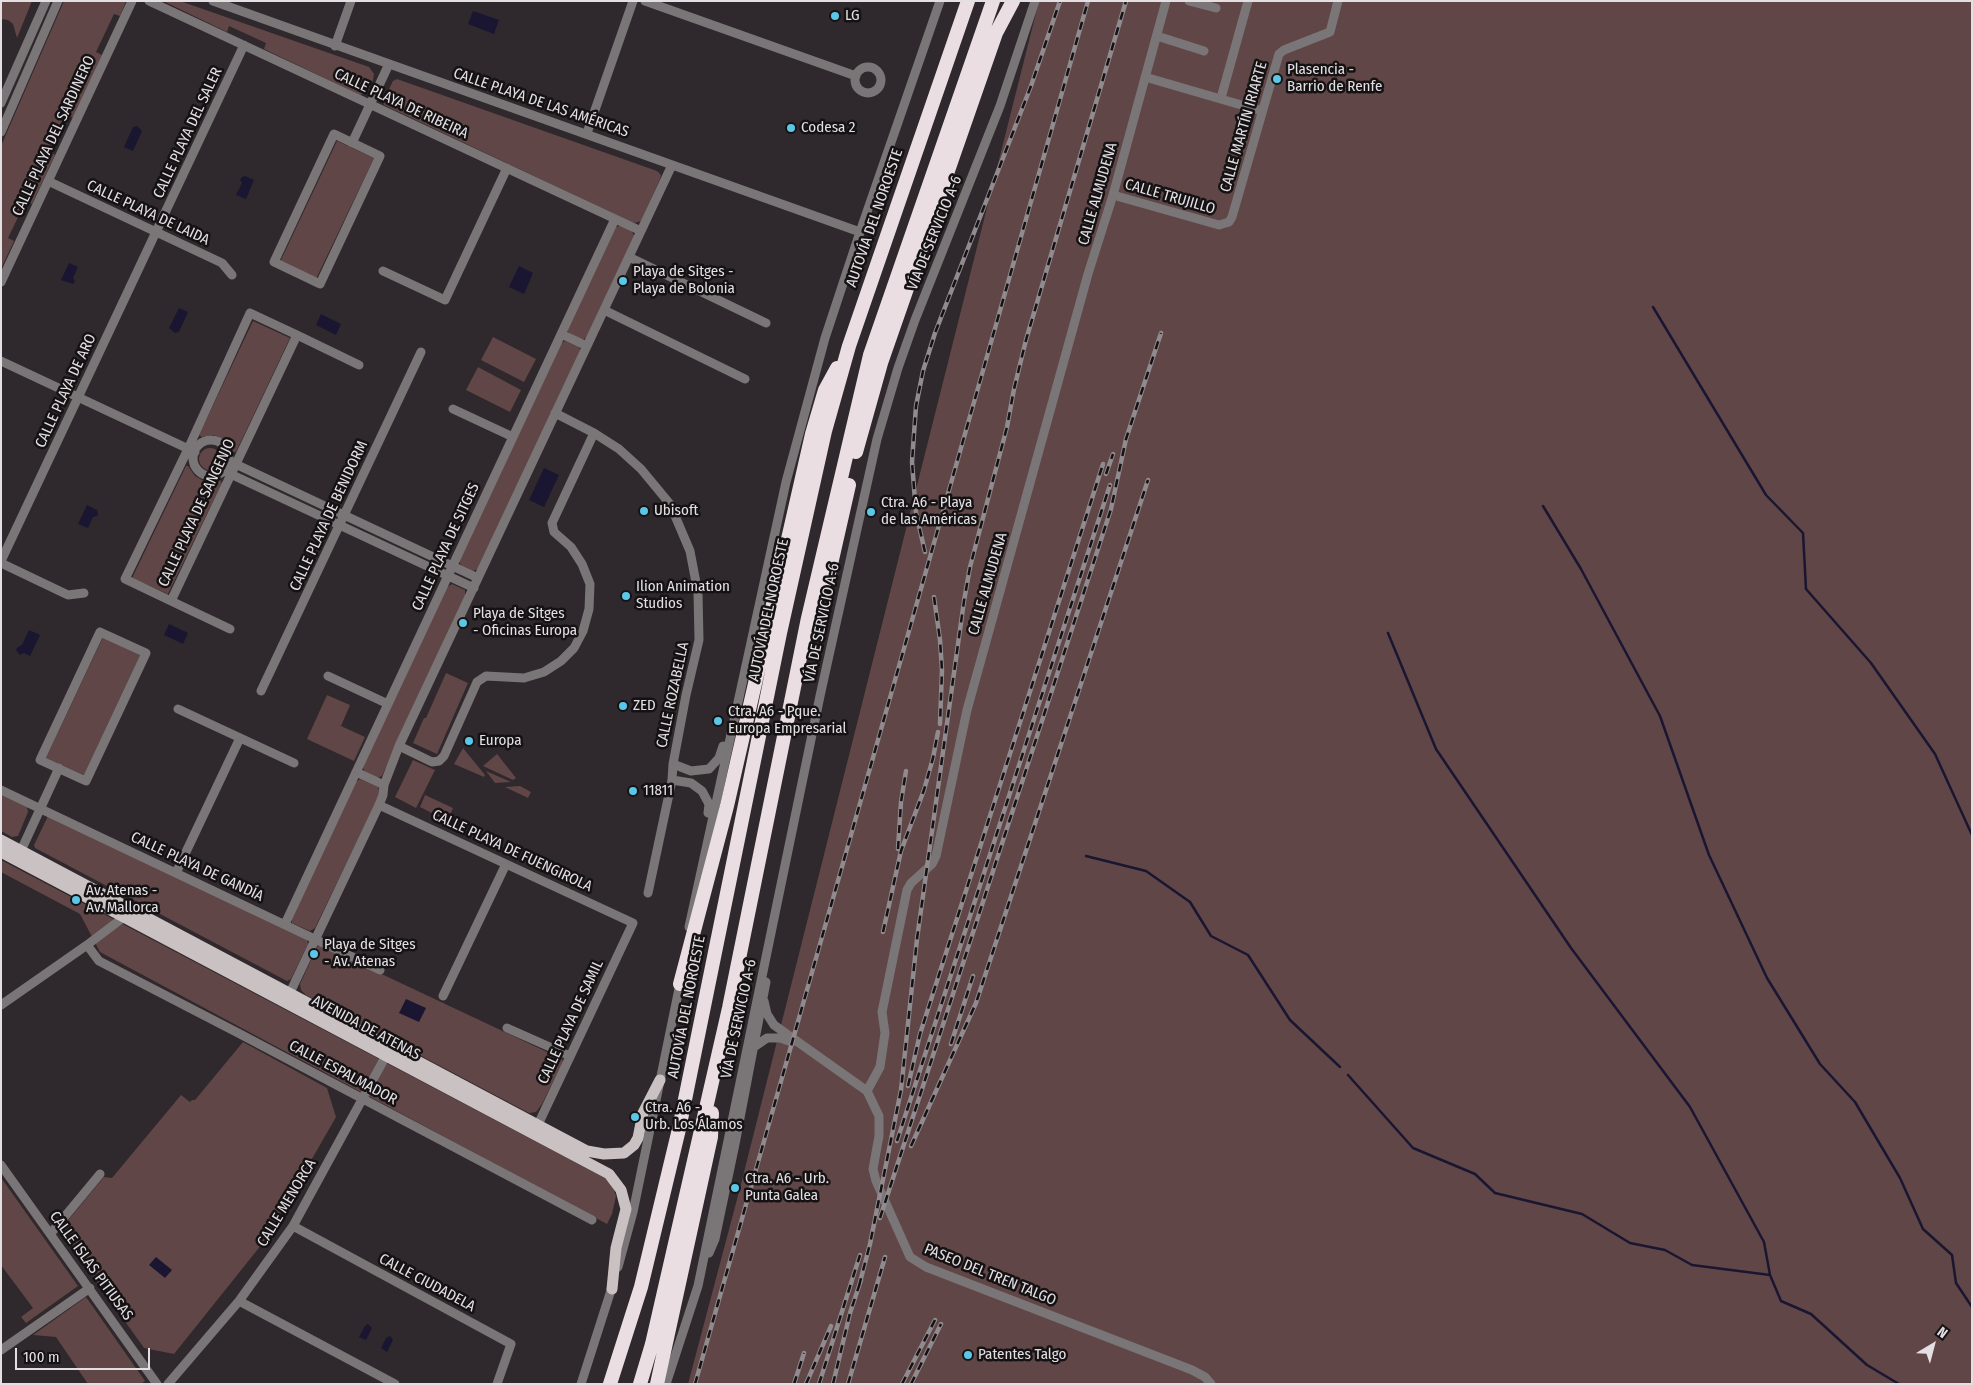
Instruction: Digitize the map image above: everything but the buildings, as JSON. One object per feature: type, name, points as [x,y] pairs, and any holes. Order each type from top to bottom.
[{"type":"highway","name":"AUTOVÍA DEL NOROESTE","points":[[610,1384],[641,1287],[676,1138],[780,634],[825,431],[849,346],[968,1]]},
{"type":"highway","points":[[640,1384],[654,1334],[713,1080],[808,618],[870,355],[992,1]]},
{"type":"highway","points":[[808,618],[829,573],[857,448],[881,362],[996,33],[1013,1]]},
{"type":"highway","points":[[680,984],[727,806],[812,434],[825,390],[849,346]]},
{"type":"highway","points":[[657,1384],[711,1136],[713,1080]]},
{"type":"main road","name":"AVENIDA DE ATENAS","points":[[1,840],[19,855],[536,1129],[609,1174],[621,1190],[626,1209],[616,1248],[612,1289]]},
{"type":"main road","name":"AVENIDA DE ATENAS","points":[[1,852],[19,855]]},
{"type":"main road","name":"AVENIDA DE ATENAS","points":[[536,1129],[587,1151],[604,1154],[624,1153],[634,1145],[638,1138],[643,1113],[660,1080]]},
{"type":"street","points":[[1,102],[46,1]]},
{"type":"street","points":[[1,132],[58,1]]},
{"type":"street","name":"CALLE PLAYA DEL SARDINERO","points":[[1,282],[132,1]]},
{"type":"street","name":"CALLE PLAYA DE RIBEIRA","points":[[149,1],[641,231]]},
{"type":"street","name":"CALLE PLAYA DE LAS AMÉRICAS","points":[[213,1],[860,232]]},
{"type":"street","points":[[335,46],[351,1]]},
{"type":"street","points":[[587,133],[633,1]]},
{"type":"street","points":[[645,1],[856,76]]},
{"type":"street","points":[[692,910],[786,482],[825,338],[940,1]]},
{"type":"street","name":"VÍA DE SERVICIO A-6","points":[[666,1384],[698,1286],[822,687],[877,439],[898,368],[915,320],[1000,106],[1036,1]]},
{"type":"street","name":"CALLE ALMUDENA","points":[[867,1091],[880,1067],[885,1033],[882,1012],[907,890],[911,883],[932,864],[936,856],[967,710],[1166,1]]},
{"type":"street","points":[[1189,1],[1216,8]]},
{"type":"street","points":[[1220,98],[1248,1]]},
{"type":"street","name":"CALLE MARTÍN IRIARTE","points":[[1219,226],[1226,224],[1232,217],[1279,54],[1284,50],[1330,32],[1338,1]]},
{"type":"street","points":[[1156,36],[1204,52]]},
{"type":"street","name":"CALLE PLAYA DEL SALER","points":[[156,232],[244,45]]},
{"type":"street","points":[[352,143],[389,64]]},
{"type":"street","points":[[1145,77],[1262,111]]},
{"type":"street","points":[[334,134],[352,143],[380,156],[320,284],[274,262],[334,134]]},
{"type":"street","points":[[288,997],[379,805],[384,785],[399,746],[672,165]]},
{"type":"street","points":[[382,271],[445,300],[507,168]]},
{"type":"street","name":"CALLE PLAYA DE LAIDA","points":[[48,181],[222,264],[232,275]]},
{"type":"street","name":"CALLE TRUJILLO","points":[[1113,194],[1219,226]]},
{"type":"street","name":"CALLE PLAYA DE SITGES","points":[[285,924],[615,219]]},
{"type":"street","name":"CALLE PLAYA DE ARO","points":[[1,562],[156,232]]},
{"type":"street","points":[[629,257],[766,323]]},
{"type":"street","points":[[604,310],[745,379]]},
{"type":"street","name":"CALLE PLAYA DE SANGENJO","points":[[250,314],[297,335],[230,467],[171,601],[125,579],[192,450],[250,314]]},
{"type":"street","points":[[561,334],[587,346]]},
{"type":"street","points":[[297,335],[358,365]]},
{"type":"street","name":"CALLE PLAYA DE BENIDORM","points":[[261,691],[421,352]]},
{"type":"street","points":[[1,361],[192,450]]},
{"type":"street","points":[[454,409],[513,437]]},
{"type":"street","name":"CALLE ROZABELLA","points":[[555,413],[594,433],[619,449],[641,469],[670,504],[690,551],[698,594],[699,640],[686,695],[673,764],[672,780],[648,893]]},
{"type":"street","points":[[399,746],[432,762],[439,761],[444,756],[477,682],[486,676],[524,678],[544,672],[561,661],[574,648],[583,631],[589,609],[590,584],[582,564],[571,547],[554,532],[552,523],[594,433]]},
{"type":"street","points":[[192,450],[206,442],[218,442],[227,450],[230,467]]},
{"type":"street","points":[[192,450],[195,465],[202,474],[214,476],[230,467]]},
{"type":"street","points":[[230,467],[345,515],[478,578]]},
{"type":"street","points":[[230,467],[340,525],[474,588]]},
{"type":"street","points":[[1,562],[68,595],[84,592]]},
{"type":"street","points":[[171,601],[230,629]]},
{"type":"street","points":[[100,632],[146,653],[86,781],[60,768],[40,760],[100,632]]},
{"type":"street","points":[[673,764],[691,771],[709,769],[719,758],[749,654]]},
{"type":"street","points":[[328,676],[388,704]]},
{"type":"street","points":[[178,709],[294,763]]},
{"type":"street","points":[[176,873],[240,738]]},
{"type":"street","points":[[19,855],[60,768]]},
{"type":"street","points":[[356,772],[384,785]]},
{"type":"street","points":[[581,1384],[612,1289],[633,1212],[680,984],[709,804],[702,791],[691,783],[672,780]]},
{"type":"street","name":"CALLE PLAYA DE GANDÍA","points":[[1,790],[380,970]]},
{"type":"street","name":"CALLE PLAYA DE FUENGIROLA","points":[[379,805],[633,923]]},
{"type":"street","points":[[443,996],[506,864]]},
{"type":"street","points":[[1,1005],[86,945],[127,912]]},
{"type":"street","points":[[698,1286],[715,1239],[764,1001],[774,920]]},
{"type":"street","name":"CALLE PLAYA DE SAMIL","points":[[536,1129],[633,923]]},
{"type":"street","name":"CALLE ESPALMADOR","points":[[86,945],[99,961],[592,1220]]},
{"type":"street","name":"PASEO DEL TREN TALGO","points":[[764,1001],[767,1014],[774,1025],[867,1091],[879,1116],[879,1136],[873,1169],[876,1181],[910,1257],[926,1267],[1192,1370],[1205,1377],[1211,1384]]},
{"type":"street","points":[[507,1028],[570,1056]]},
{"type":"street","name":"PASEO DEL TREN TALGO","points":[[754,1047],[767,1038],[780,1038],[802,1046]]},
{"type":"street","name":"CALLE MENORCA","points":[[168,1384],[239,1301],[293,1226],[388,1051]]},
{"type":"street","name":"CALLE ISLAS PITIUSAS","points":[[2,1169],[51,1233],[154,1383]]},
{"type":"street","points":[[51,1233],[100,1174]]},
{"type":"street","name":"CALLE CIUDADELA","points":[[293,1226],[511,1344],[496,1384]]},
{"type":"street","points":[[1,1350],[90,1288]]},
{"type":"street","points":[[239,1301],[395,1384]]},
{"type":"shaded area","points":[[1,1],[32,1],[17,38],[13,24],[8,20],[1,19]]},
{"type":"shaded area","points":[[64,1],[126,1],[120,16],[114,14],[96,52],[102,55],[74,118],[67,115],[49,151],[55,155],[32,204],[26,201],[8,238],[14,241],[1,269],[1,146]]},
{"type":"shaded area","points":[[163,1],[180,1],[369,67],[374,74],[373,80],[367,92],[360,95],[264,49],[266,43],[229,26],[227,32]]},
{"type":"shaded area","points":[[1039,1],[1972,1],[1972,1384],[688,1384],[740,1188]]},
{"type":"shaded area","points":[[473,11],[499,20],[494,34],[468,24]]},
{"type":"shaded area","points":[[397,79],[657,171],[661,175],[660,179],[641,221],[635,223],[629,221],[384,105],[383,101],[393,81]]},
{"type":"shaded area","points":[[137,126],[142,131],[133,151],[124,147],[133,127]]},
{"type":"shaded area","points":[[337,141],[374,158],[316,279],[280,262]]},
{"type":"shaded area","points":[[245,176],[254,180],[246,199],[236,195],[242,183],[240,180]]},
{"type":"shaded area","points":[[621,225],[632,231],[634,236],[586,338],[582,340],[567,330],[616,227]]},
{"type":"shaded area","points":[[69,263],[78,267],[73,278],[75,281],[73,284],[61,280]]},
{"type":"shaded area","points":[[519,266],[533,273],[524,294],[509,287]]},
{"type":"shaded area","points":[[179,308],[188,312],[179,332],[175,333],[169,328]]},
{"type":"shaded area","points":[[321,314],[341,324],[336,335],[316,325]]},
{"type":"shaded area","points":[[253,321],[290,338],[236,452],[233,452],[228,444],[219,437],[213,435],[202,437],[199,435]]},
{"type":"shaded area","points":[[493,337],[536,359],[524,382],[481,360]]},
{"type":"shaded area","points":[[565,341],[579,347],[581,351],[478,569],[473,571],[461,565],[459,561],[560,344]]},
{"type":"shaded area","points":[[478,367],[521,390],[510,412],[466,390]]},
{"type":"shaded area","points":[[210,448],[218,451],[221,459],[218,467],[210,470],[202,467],[199,459],[202,451]]},
{"type":"shaded area","points":[[186,466],[195,476],[202,480],[220,480],[222,483],[168,594],[132,578]]},
{"type":"shaded area","points":[[544,468],[559,475],[544,507],[529,500]]},
{"type":"shaded area","points":[[87,505],[97,510],[98,513],[97,516],[93,517],[88,528],[78,524]]},
{"type":"shaded area","points":[[452,584],[465,590],[465,597],[382,776],[377,778],[364,771],[363,766],[447,587]]},
{"type":"shaded area","points":[[169,624],[188,633],[183,644],[164,635]]},
{"type":"shaded area","points":[[29,630],[40,635],[30,656],[24,653],[20,655],[16,650],[22,645]]},
{"type":"shaded area","points":[[103,637],[140,655],[84,775],[46,758]]},
{"type":"shaded area","points":[[446,673],[468,683],[437,754],[413,743]]},
{"type":"shaded area","points":[[327,695],[350,705],[341,726],[365,737],[354,761],[307,739]]},
{"type":"shaded area","points":[[463,748],[485,775],[484,777],[454,764]]},
{"type":"shaded area","points":[[497,754],[516,778],[513,780],[483,766]]},
{"type":"shaded area","points":[[413,760],[435,770],[416,808],[395,797]]},
{"type":"shaded area","points":[[486,771],[511,782],[495,783]]},
{"type":"shaded area","points":[[360,779],[378,787],[380,794],[315,928],[310,931],[292,923],[292,917],[356,782]]},
{"type":"shaded area","points":[[520,786],[531,792],[528,798],[505,787]]},
{"type":"shaded area","points":[[1,795],[27,807],[28,812],[18,836],[12,837],[1,831]]},
{"type":"shaded area","points":[[425,795],[453,808],[448,821],[420,807]]},
{"type":"shaded area","points":[[48,816],[307,939],[308,944],[291,979],[287,981],[35,848],[34,845]]},
{"type":"shaded area","points":[[1,860],[605,1178],[613,1187],[616,1196],[612,1214],[607,1224],[100,952],[80,914],[1,872]]},
{"type":"shaded area","points":[[320,945],[562,1059],[563,1062],[542,1104],[536,1112],[529,1113],[306,995],[301,990],[300,984],[317,947]]},
{"type":"shaded area","points":[[406,999],[426,1008],[419,1022],[399,1013]]},
{"type":"shaded area","points":[[243,1042],[327,1088],[336,1117],[266,1239],[174,1354],[144,1348],[60,1230],[104,1177],[112,1178],[181,1095],[190,1102],[195,1100]]},
{"type":"shaded area","points":[[2,1179],[78,1286],[26,1323],[21,1317],[33,1308],[1,1265]]},
{"type":"shaded area","points":[[156,1257],[172,1270],[165,1278],[149,1265]]},
{"type":"shaded area","points":[[86,1297],[145,1381],[141,1384],[88,1384],[56,1337],[33,1335]]},
{"type":"shaded area","points":[[368,1324],[372,1328],[366,1340],[359,1337]]},
{"type":"shaded area","points":[[390,1336],[393,1340],[387,1352],[381,1348],[386,1338]]},
{"type":"waterway","points":[[1653,307],[1766,495],[1803,533],[1806,589],[1871,663],[1935,754],[1972,835]]},
{"type":"waterway","points":[[1543,506],[1581,569],[1660,716],[1709,855],[1767,978],[1820,1064],[1855,1102],[1900,1178],[1923,1229],[1952,1255],[1956,1283],[1972,1307]]},
{"type":"waterway","points":[[1388,633],[1436,749],[1571,948],[1690,1107],[1764,1242],[1770,1275]]},
{"type":"waterway","points":[[1086,856],[1146,871],[1190,902],[1211,936],[1248,955],[1290,1020],[1340,1067]]},
{"type":"waterway","points":[[1348,1075],[1413,1148],[1475,1174],[1495,1193],[1582,1214],[1630,1243],[1665,1250],[1692,1265],[1770,1275],[1781,1301],[1811,1314],[1867,1365],[1899,1384]]},
{"type":"railway","points":[[925,552],[916,513],[912,462],[916,406],[923,371],[935,333],[1031,86],[1060,1]]},
{"type":"railway","points":[[695,1384],[1088,1]]},
{"type":"railway","points":[[859,1286],[870,1244],[901,1090],[917,939],[970,567],[1007,427],[1026,340],[1126,1]]},
{"type":"railway","points":[[880,1218],[1111,509],[1126,439],[1161,333]]},
{"type":"railway","points":[[1106,474],[1113,454]]},
{"type":"railway","points":[[908,1086],[920,1034],[1103,464]]},
{"type":"railway","points":[[911,1146],[976,1003],[1148,480]]},
{"type":"railway","points":[[897,1141],[1110,485]]},
{"type":"railway","points":[[934,597],[942,670],[940,724]]},
{"type":"railway","points":[[883,932],[901,851],[924,790],[938,732]]},
{"type":"railway","points":[[898,849],[901,802],[906,771]]},
{"type":"railway","points":[[951,1044],[973,976]]},
{"type":"railway","points":[[819,1384],[860,1255]]},
{"type":"railway","points":[[848,1384],[885,1257]]},
{"type":"railway","points":[[833,1384],[850,1313],[861,1280]]},
{"type":"railway","points":[[902,1384],[935,1320]]},
{"type":"railway","points":[[911,1384],[941,1324]]},
{"type":"railway","points":[[806,1384],[831,1326]]},
{"type":"railway","points":[[794,1384],[804,1353]]},
{"type":"place","name":"LG","points":[[835,16]]},
{"type":"place","name":"Plasencia - Barrio de Renfe","points":[[1277,79]]},
{"type":"place","name":"Codesa 2","points":[[791,128]]},
{"type":"place","name":"Playa de Sitges - Playa de Bolonia","points":[[623,281]]},
{"type":"place","name":"Ubisoft","points":[[644,511]]},
{"type":"place","name":"Ctra. A6 - Playa de las Américas","points":[[871,512]]},
{"type":"place","name":"Ilion Animation Studios","points":[[626,596]]},
{"type":"place","name":"Playa de Sitges - Oficinas Europa","points":[[463,623]]},
{"type":"place","name":"ZED","points":[[623,706]]},
{"type":"place","name":"Ctra. A6 - Pque. Europa Empresarial","points":[[718,721]]},
{"type":"place","name":"Europa","points":[[469,741]]},
{"type":"place","name":"11811","points":[[633,791]]},
{"type":"place","name":"Av. Atenas - Av. Mallorca","points":[[76,900]]},
{"type":"place","name":"Playa de Sitges - Av. Atenas","points":[[314,954]]},
{"type":"place","name":"Ctra. A6 - Urb. Los Álamos","points":[[635,1117]]},
{"type":"place","name":"Ctra. A6 - Urb. Punta Galea","points":[[735,1188]]},
{"type":"place","name":"Patentes Talgo","points":[[968,1355]]}]
